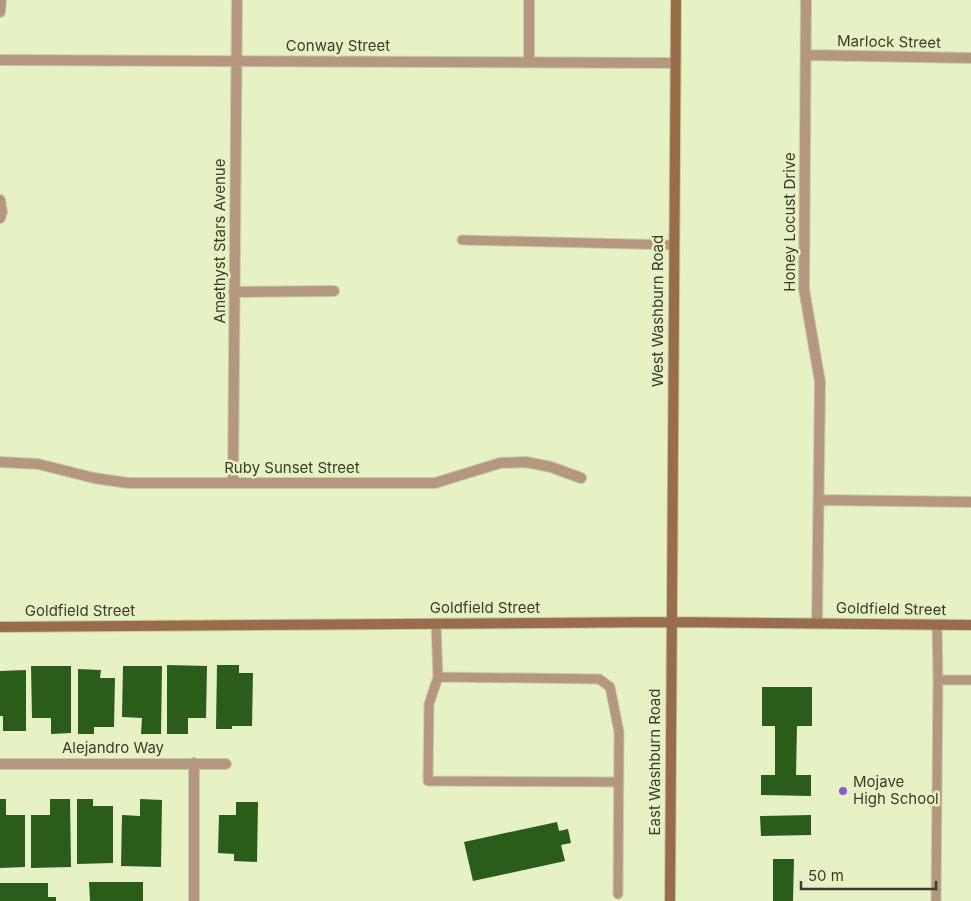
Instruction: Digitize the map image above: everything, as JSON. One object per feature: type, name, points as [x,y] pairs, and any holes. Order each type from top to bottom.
[{"type":"street","points":[[0,12],[1,0]]},
{"type":"street","name":"Amethyst Stars Avenue","points":[[232,483],[237,0]]},
{"type":"street","points":[[529,0],[529,62]]},
{"type":"street","name":"West Washburn Road","points":[[671,622],[676,0]]},
{"type":"street","name":"Honey Locust Drive","points":[[806,0],[804,288],[820,382],[817,623]]},
{"type":"street","name":"Marlock Street","points":[[806,55],[971,58]]},
{"type":"street","name":"Conway Street","points":[[0,60],[675,63]]},
{"type":"street","points":[[0,200],[2,212],[0,218]]},
{"type":"street","points":[[234,292],[334,291]]},
{"type":"street","name":"Ruby Sunset Street","points":[[0,462],[38,464],[94,478],[128,483],[435,483],[500,463],[526,462],[550,467],[580,478]]},
{"type":"street","points":[[819,500],[971,502]]},
{"type":"street","name":"Goldfield Street","points":[[0,627],[671,622],[971,625]]},
{"type":"street","name":"East Washburn Road","points":[[670,901],[671,622]]},
{"type":"street","points":[[194,763],[194,901]]},
{"type":"street","name":"Alejandro Way","points":[[0,764],[226,764]]},
{"type":"lane","points":[[462,240],[674,245]]},
{"type":"lane","points":[[436,624],[438,677],[429,704],[428,781],[619,782]]},
{"type":"lane","points":[[936,901],[937,625]]},
{"type":"lane","points":[[438,677],[599,679],[610,687],[619,732],[618,894]]},
{"type":"lane","points":[[938,680],[971,680]]},
{"type":"building","points":[[167,665],[207,666],[206,718],[188,718],[188,734],[167,734]]},
{"type":"building","points":[[217,665],[239,665],[239,673],[253,673],[252,726],[232,726],[232,729],[216,729]]},
{"type":"building","points":[[31,666],[71,666],[71,733],[51,734],[51,718],[32,718]]},
{"type":"building","points":[[123,666],[162,666],[161,734],[141,734],[142,718],[122,717]]},
{"type":"building","points":[[78,669],[101,670],[100,678],[115,678],[114,727],[94,727],[94,734],[78,734]]},
{"type":"building","points":[[26,670],[26,731],[3,731],[3,716],[0,716],[0,671]]},
{"type":"building","points":[[762,687],[812,687],[812,726],[797,726],[796,775],[811,775],[811,796],[761,795],[761,775],[775,775],[775,726],[762,726]]},
{"type":"building","points":[[0,799],[6,799],[6,815],[25,815],[25,867],[0,868]]},
{"type":"building","points":[[50,799],[70,799],[71,867],[31,868],[31,815],[50,815]]},
{"type":"building","points":[[77,799],[93,799],[93,806],[113,806],[113,863],[77,864]]},
{"type":"building","points":[[140,799],[162,800],[161,867],[121,866],[122,815],[140,816]]},
{"type":"building","points":[[236,802],[258,802],[257,862],[234,861],[234,854],[218,853],[219,815],[236,815]]},
{"type":"building","points":[[811,815],[811,835],[761,836],[760,816]]},
{"type":"building","points":[[557,822],[559,831],[568,829],[571,843],[561,845],[565,861],[473,881],[464,842]]},
{"type":"building","points":[[773,859],[794,859],[793,901],[773,901]]},
{"type":"building","points":[[89,882],[143,882],[143,901],[90,901]]},
{"type":"building","points":[[0,883],[48,883],[48,897],[56,897],[56,901],[0,901]]},
{"type":"place","name":"Mojave High School","points":[[843,791]]}]
